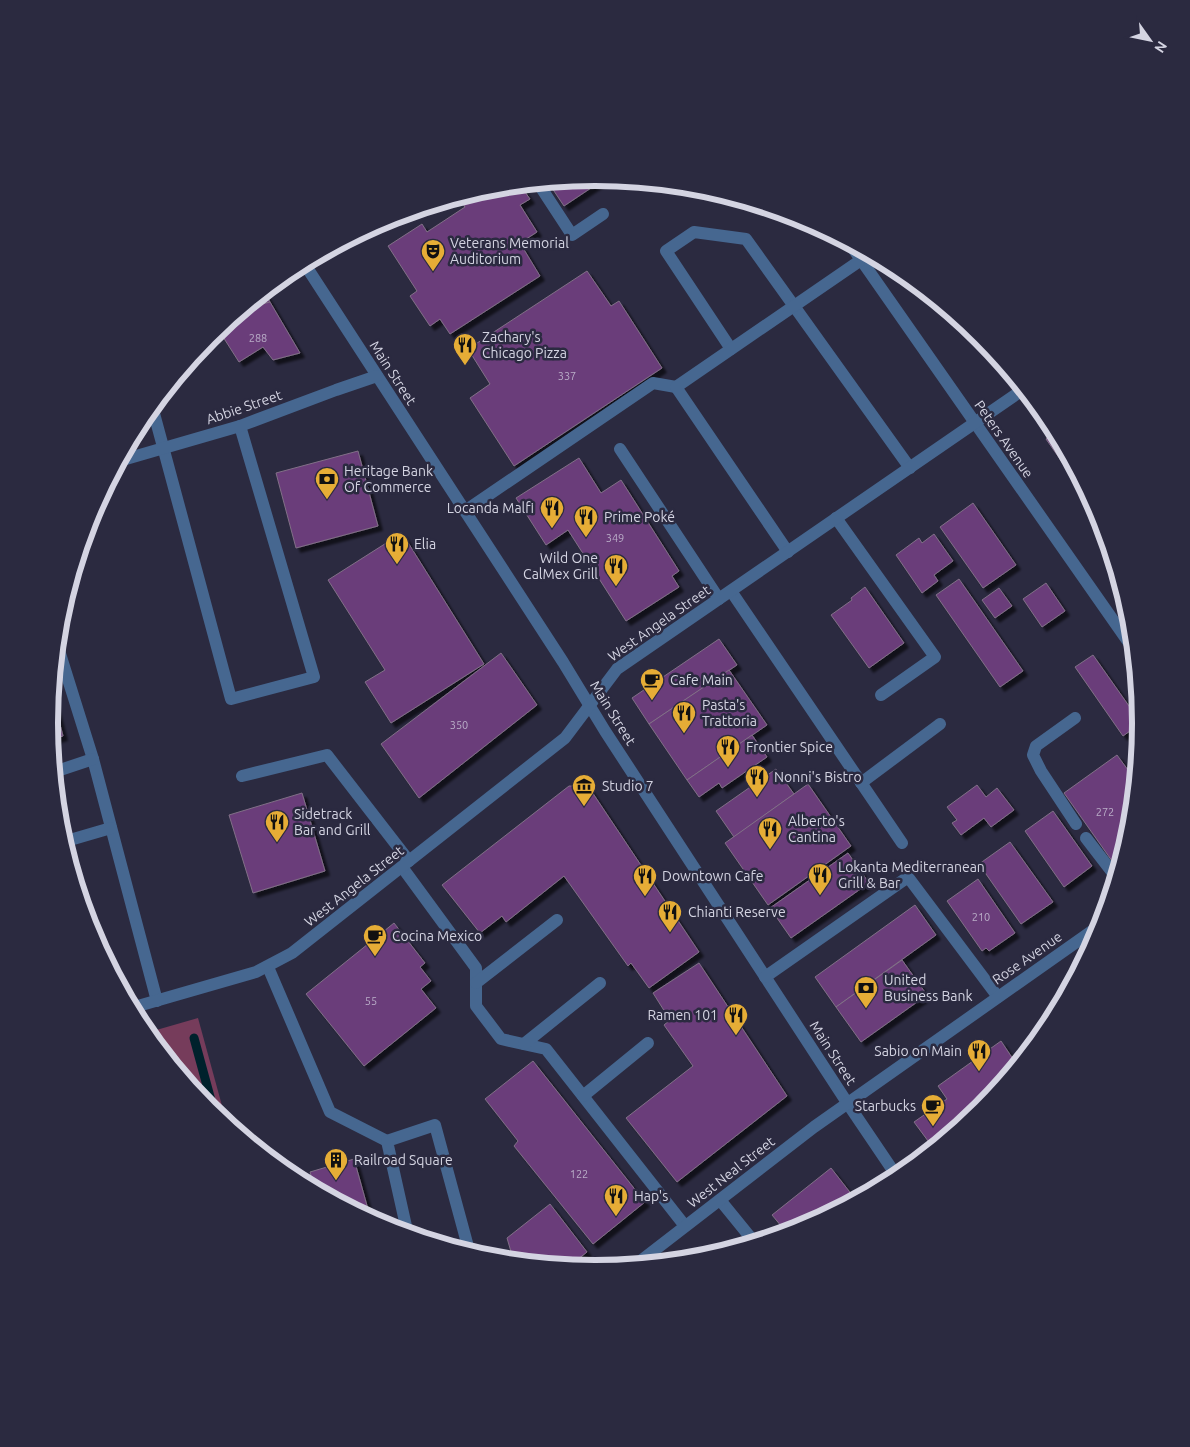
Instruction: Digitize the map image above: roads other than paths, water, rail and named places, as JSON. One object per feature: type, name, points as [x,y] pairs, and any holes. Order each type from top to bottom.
[{"type":"street","points":[[542,189],[572,234],[603,214]]},
{"type":"street","points":[[731,349],[666,251],[694,232],[746,239],[910,468]]},
{"type":"street","name":"Peters Avenue","points":[[858,255],[1125,638]]},
{"type":"street","points":[[465,511],[653,383],[676,387],[862,260]]},
{"type":"street","name":"Main Street","points":[[308,269],[893,1171]]},
{"type":"street","name":"Abbie Street","points":[[128,458],[240,426],[377,376]]},
{"type":"street","points":[[676,387],[788,552]]},
{"type":"street","name":"West Angela Street","points":[[138,1006],[256,972],[292,953],[565,738],[617,669],[1018,393]]},
{"type":"street","points":[[155,415],[231,699],[314,677],[240,426]]},
{"type":"street","points":[[620,449],[718,600]]},
{"type":"street","points":[[836,518],[935,657],[881,695]]},
{"type":"street","points":[[730,591],[902,843]]},
{"type":"street","points":[[62,658],[93,759],[157,1001]]},
{"type":"street","points":[[1075,718],[1036,746],[1033,755],[1040,771],[1076,824]]},
{"type":"street","points":[[861,782],[940,724]]},
{"type":"street","points":[[242,776],[327,754],[406,864],[476,968],[476,1006],[501,1039],[546,1049],[685,1226]]},
{"type":"street","points":[[60,770],[93,759]]},
{"type":"street","points":[[71,840],[111,828]]},
{"type":"street","points":[[1086,838],[1112,871]]},
{"type":"street","points":[[765,976],[908,876],[998,997]]},
{"type":"street","points":[[476,983],[557,920]]},
{"type":"street","name":"Rose Avenue","points":[[848,1104],[1091,932]]},
{"type":"street","points":[[268,967],[330,1112],[387,1141],[435,1125],[468,1246]]},
{"type":"street","points":[[524,1044],[600,983]]},
{"type":"street","points":[[582,1096],[648,1043]]},
{"type":"street","name":"West Neal Street","points":[[646,1258],[814,1127],[848,1104]]},
{"type":"street","points":[[387,1141],[406,1226]]},
{"type":"street","points":[[720,1200],[751,1238]]},
{"type":"waterway","points":[[194,1038],[211,1099]]},
{"type":"place","name":"Veterans Memorial Auditorium","points":[[433,272]]},
{"type":"place","name":"Zachary's Chicago Pizza","points":[[465,366]]},
{"type":"place","name":"Heritage Bank Of Commerce","points":[[327,500]]},
{"type":"place","name":"Locanda Malfi","points":[[552,529]]},
{"type":"place","name":"Prime Poké","points":[[586,538]]},
{"type":"place","name":"Elia","points":[[397,565]]},
{"type":"place","name":"Wild One CalMex Grill","points":[[616,587]]},
{"type":"place","name":"Cafe Main","points":[[652,701]]},
{"type":"place","name":"Pasta's Trattoria","points":[[684,734]]},
{"type":"place","name":"Frontier Spice","points":[[728,768]]},
{"type":"place","name":"Nonni's Bistro","points":[[757,798]]},
{"type":"place","name":"Studio 7","points":[[584,807]]},
{"type":"place","name":"Sidetrack Bar and Grill","points":[[277,843]]},
{"type":"place","name":"Alberto's Cantina","points":[[770,850]]},
{"type":"place","name":"Lokanta Mediterranean Grill & Bar","points":[[820,896]]},
{"type":"place","name":"Downtown Cafe","points":[[645,897]]},
{"type":"place","name":"Chianti Reserve","points":[[670,933]]},
{"type":"place","name":"Cocina Mexico","points":[[375,957]]},
{"type":"place","name":"United Business Bank","points":[[866,1009]]},
{"type":"place","name":"Ramen 101","points":[[736,1036]]},
{"type":"place","name":"Sabio on Main","points":[[979,1072]]},
{"type":"place","name":"Starbucks","points":[[933,1127]]},
{"type":"place","name":"Railroad Square","points":[[336,1181]]},
{"type":"place","name":"Hap's","points":[[616,1217]]}]
